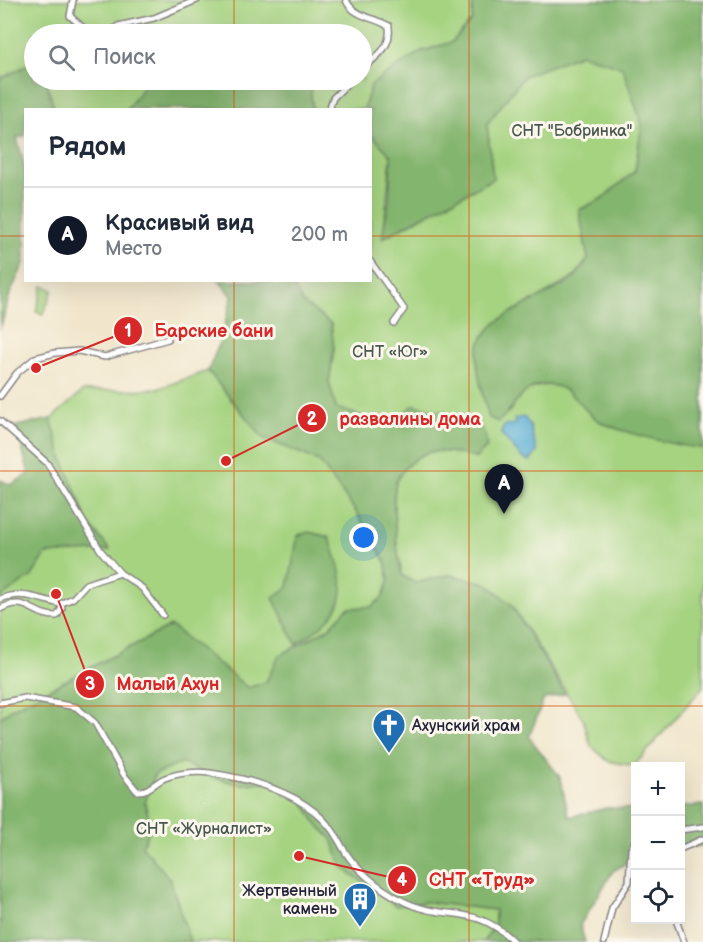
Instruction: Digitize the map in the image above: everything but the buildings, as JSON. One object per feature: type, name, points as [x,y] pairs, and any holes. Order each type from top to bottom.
[{"type":"street","points":[[73,0],[70,16],[79,24]]},
{"type":"street","points":[[127,24],[153,18],[197,0]]},
{"type":"street","points":[[346,0],[353,11],[375,18],[389,26],[386,47],[372,62]]},
{"type":"street","points":[[330,108],[333,98],[341,90]]},
{"type":"street","points":[[372,264],[404,309],[394,323]]},
{"type":"street","points":[[0,396],[16,373],[35,358],[55,353],[80,351],[105,357],[168,339]]},
{"type":"street","points":[[0,421],[47,463],[101,551],[120,573],[142,588],[163,615]]},
{"type":"street","points":[[0,598],[25,595],[60,604],[73,598],[86,584],[120,573]]},
{"type":"street","points":[[0,609],[15,602],[27,605],[45,616],[57,616],[61,612],[60,604]]},
{"type":"street","points":[[0,703],[25,698],[76,707],[95,723],[124,775],[137,791],[143,792],[166,778],[195,772],[209,772],[297,799],[321,817],[355,865],[384,890],[415,907],[481,918],[503,931],[514,942]]},
{"type":"street","points":[[685,829],[703,827]]},
{"type":"street","points":[[685,847],[703,839]]},
{"type":"street","points":[[604,942],[612,908],[628,882],[631,849]]},
{"type":"street","points":[[677,924],[684,942]]},
{"type":"green space","points":[[0,0],[473,0],[472,20],[452,42],[420,52],[372,84],[372,24],[24,24],[24,67],[0,79]]},
{"type":"green space","points":[[473,0],[703,0],[703,448],[651,438],[610,426],[593,417],[568,392],[552,385],[542,385],[528,390],[498,422],[489,418],[481,386],[477,354],[481,340],[490,328],[503,318],[563,286],[576,276],[588,259],[579,210],[603,198],[635,171],[642,124],[622,67],[581,54],[524,76],[487,124],[493,179],[382,238],[389,199],[391,156],[372,135],[372,108],[364,108],[370,90],[372,90],[372,84],[420,52],[452,42],[472,20]]},
{"type":"green space","points":[[581,54],[622,67],[642,124],[635,171],[603,198],[579,210],[588,259],[574,277],[545,294],[509,413],[522,394],[534,388],[548,385],[562,387],[574,394],[590,414],[603,423],[653,439],[703,448],[703,687],[637,762],[631,762],[631,765],[608,761],[591,746],[583,719],[511,604],[486,583],[449,575],[415,583],[402,576],[394,507],[395,487],[399,476],[413,460],[430,452],[447,452],[476,458],[428,409],[415,405],[399,417],[361,416],[336,408],[329,382],[334,349],[331,324],[302,302],[292,282],[372,282],[372,135],[391,156],[383,238],[493,179],[487,124],[524,76]]},
{"type":"green space","points":[[24,67],[24,90],[49,90],[54,108],[24,108],[24,136],[17,138],[24,165],[24,263],[10,294],[0,329],[0,79]]},
{"type":"green space","points":[[49,90],[141,90],[128,108],[54,108]]},
{"type":"green space","points":[[141,90],[311,90],[312,108],[128,108]]},
{"type":"green space","points":[[311,90],[370,90],[364,108],[312,108]]},
{"type":"green space","points":[[220,282],[292,282],[302,302],[331,324],[334,349],[329,382],[336,408],[361,416],[399,417],[414,405],[476,420],[485,435],[487,447],[476,458],[447,452],[430,452],[413,460],[399,476],[395,487],[394,507],[400,566],[402,575],[415,583],[449,575],[486,583],[511,604],[565,694],[544,699],[529,737],[560,777],[569,817],[607,808],[631,809],[631,860],[613,871],[580,925],[585,942],[483,942],[495,925],[495,910],[426,902],[396,906],[342,867],[332,839],[316,823],[302,800],[274,781],[240,784],[215,778],[182,763],[155,774],[145,803],[151,827],[142,846],[170,879],[190,942],[0,942],[0,718],[11,709],[171,626],[248,688],[266,682],[279,656],[329,628],[348,608],[371,607],[383,597],[389,580],[385,561],[357,513],[319,461],[263,438],[208,371],[221,339],[232,296]]},
{"type":"green space","points":[[43,286],[53,290],[43,314],[36,312]]},
{"type":"green space","points":[[208,371],[263,438],[319,461],[357,513],[385,561],[389,580],[383,597],[371,607],[348,608],[329,628],[279,656],[266,682],[248,688],[171,626],[11,709],[0,718],[0,598],[32,576],[46,554],[109,549],[88,523],[61,455],[51,419],[83,391],[157,389]]},
{"type":"green space","points":[[51,419],[61,455],[88,523],[110,550],[46,554],[32,576],[0,598],[0,480],[11,485],[29,474],[16,426]]},
{"type":"green space","points":[[309,532],[329,537],[340,573],[341,599],[327,621],[296,644],[273,598],[288,587],[298,535]]},
{"type":"green space","name":"СНТ «Журналист»","points":[[182,763],[215,778],[240,784],[274,781],[302,800],[316,823],[332,839],[342,867],[396,906],[426,902],[495,910],[495,925],[483,942],[190,942],[170,879],[142,846],[151,827],[145,803],[155,774]]},
{"type":"green space","points":[[703,805],[703,846],[685,847],[685,807]]},
{"type":"water","points":[[524,417],[530,425],[537,452],[530,461],[522,458],[501,434],[504,425],[516,424],[514,419]]},
{"type":"place","name":"Барские бани","points":[[36,368]]},
{"type":"place","name":"развалины дома","points":[[226,461]]},
{"type":"place","name":"Красивый вид","points":[[504,514]]},
{"type":"place","name":"Малый Ахун","points":[[56,594]]},
{"type":"place","name":"Ахунский храм","points":[[389,754]]},
{"type":"place","name":"СНТ «Труд»","points":[[299,856]]},
{"type":"place","name":"Жертвенный камень","points":[[360,928]]},
{"type":"park label","name":"СНТ \"Бобринка\"","points":[[572,130]]},
{"type":"park label","name":"СНТ «Юг»","points":[[390,351]]}]
